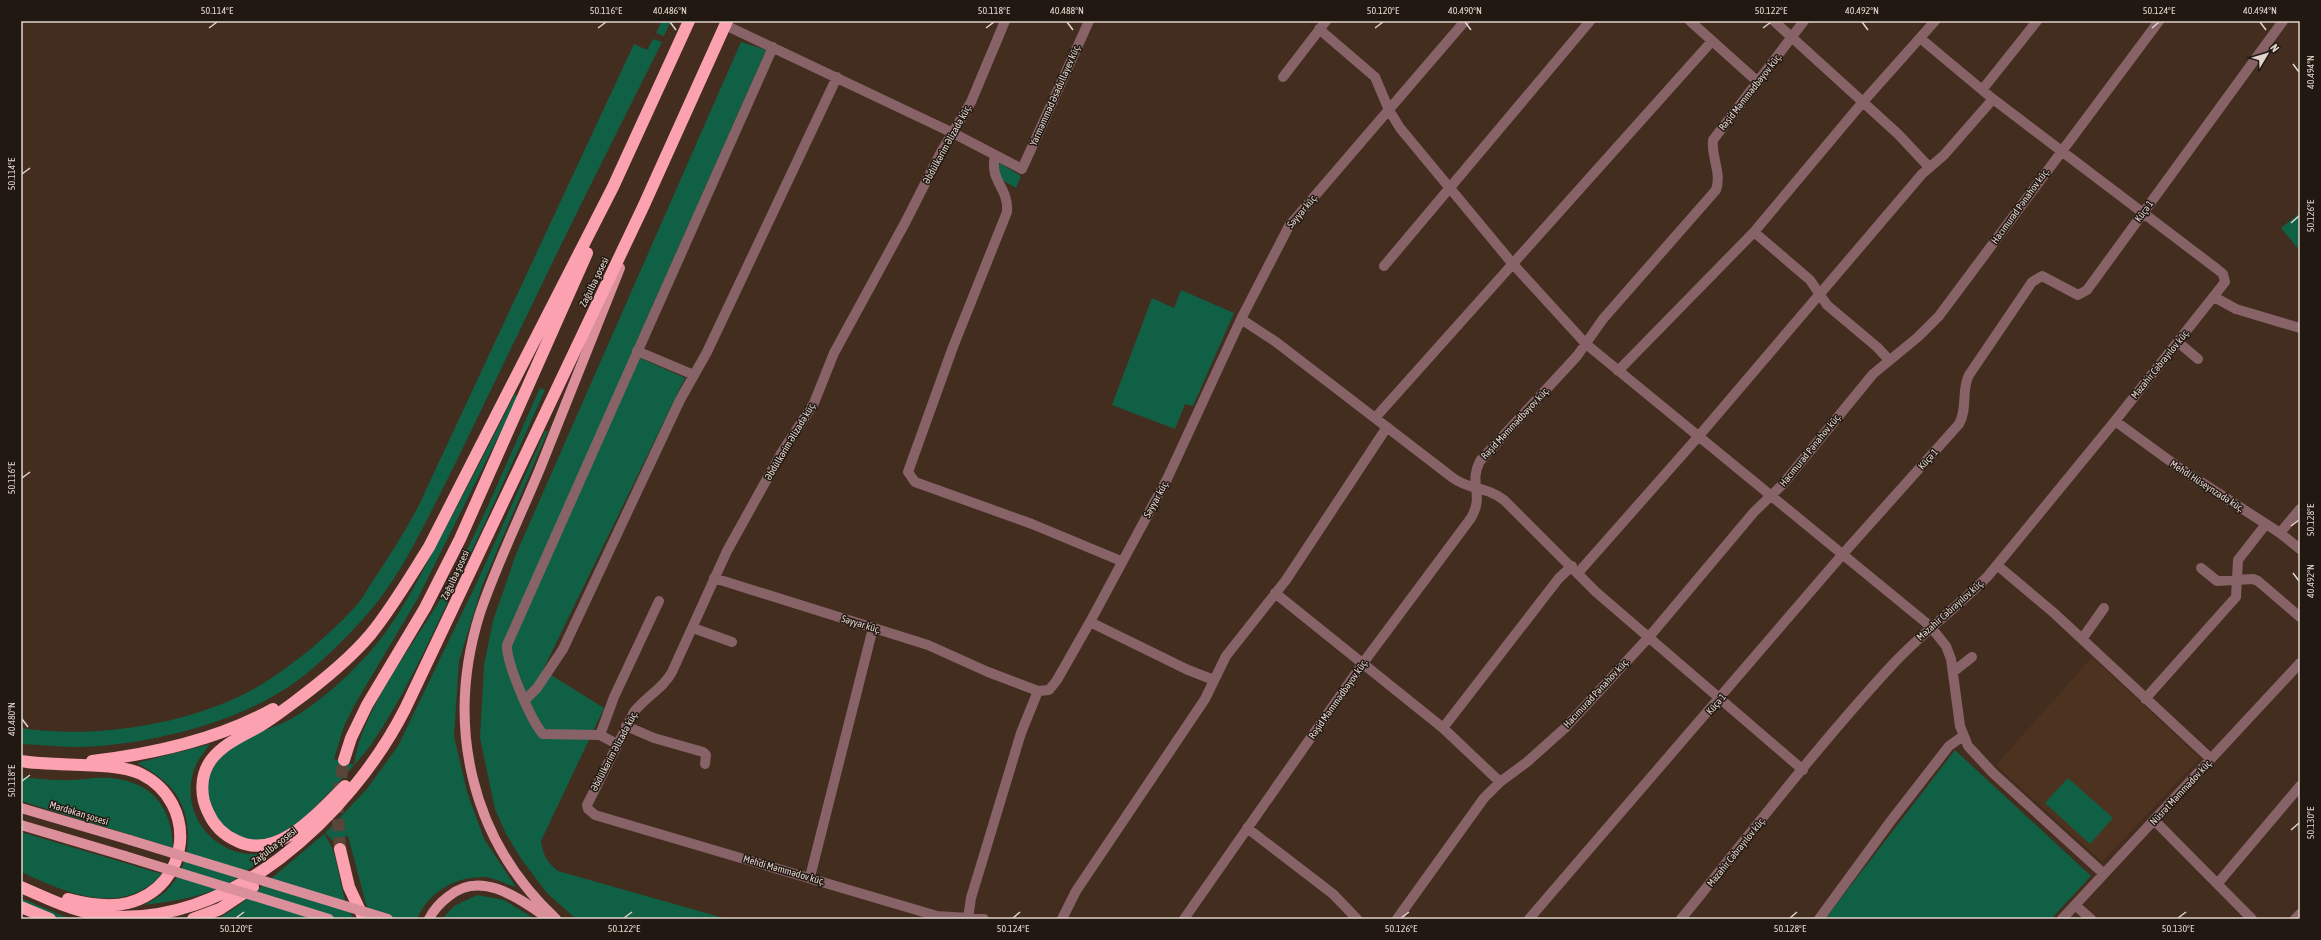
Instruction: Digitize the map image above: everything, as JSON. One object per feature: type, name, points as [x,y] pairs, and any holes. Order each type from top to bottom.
[{"type":"highway","points":[[386,743],[334,797],[285,838],[263,846],[241,843],[220,831],[205,808],[203,780],[210,762],[222,748],[279,714],[342,663],[370,636],[388,612],[429,547],[613,187],[689,21]]},
{"type":"highway","name":"Zağulba şosesi","points":[[21,886],[71,908],[100,915],[121,916],[164,913],[214,899],[237,887],[312,831],[348,794],[396,727],[427,664],[458,595],[644,204],[726,23]]},
{"type":"highway","points":[[344,760],[351,738],[367,705],[424,608],[460,538],[574,286],[613,187]]},
{"type":"highway","points":[[60,765],[145,752],[221,731],[262,715],[316,684]]},
{"type":"highway","points":[[21,761],[60,765],[119,768],[139,773],[153,782],[166,794],[178,816],[182,835],[177,857],[161,883],[148,894],[126,904],[102,905],[81,903],[21,886]]},
{"type":"highway","points":[[192,919],[220,909],[250,889],[312,831]]},
{"type":"highway","points":[[340,849],[349,887],[364,919]]},
{"type":"highway","points":[[21,907],[50,919]]},
{"type":"main road","points":[[556,919],[524,886],[513,870],[492,834],[480,806],[468,752],[465,690],[474,638],[497,569],[544,459],[644,204]]},
{"type":"main road","name":"Mərdəkan şosesi","points":[[21,808],[388,919]]},
{"type":"main road","points":[[21,825],[330,919]]},
{"type":"main road","points":[[429,919],[435,909],[452,893],[464,888],[477,886],[490,887],[508,893],[549,919]]},
{"type":"street","name":"Əbdülkərim Əlizadə küç.","points":[[588,809],[587,801],[626,726],[638,707],[668,680],[731,544],[782,452],[814,403],[834,353],[906,221],[941,152],[971,102],[1005,21]]},
{"type":"street","name":"Yarməmməd Əsədullayev küç.","points":[[995,155],[1022,169],[1089,21]]},
{"type":"street","points":[[1283,76],[1326,21]]},
{"type":"street","name":"Səyyar küç.","points":[[714,578],[928,645],[988,672],[1038,691],[1043,692],[1054,686],[1183,448],[1241,320],[1289,226],[1465,21]]},
{"type":"street","points":[[1384,266],[1590,21]]},
{"type":"street","points":[[1690,21],[1758,82]]},
{"type":"street","points":[[1774,21],[1903,139],[1929,167]]},
{"type":"street","name":"Rəşid Məmmədbəyov küç.","points":[[1184,919],[1363,663],[1471,518],[1478,500],[1476,488],[1476,469],[1480,461],[1586,344],[1602,319],[1716,190],[1719,177],[1712,146],[1713,140],[1804,21]]},
{"type":"street","points":[[1618,371],[1754,232],[1862,102],[1935,21]]},
{"type":"street","points":[[1982,90],[2037,21]]},
{"type":"street","name":"Hacımurad Pənahov küç.","points":[[1397,919],[1484,798],[1500,782],[1527,762],[1552,740],[1649,637],[1754,512],[1783,484],[1852,397],[1873,374],[1918,337],[1939,316],[2061,150],[2159,21]]},
{"type":"street","name":"Küçə 1","points":[[1530,919],[1721,699],[1842,555],[1959,424],[1964,416],[1965,382],[2032,282],[2042,276],[2072,293],[2078,295],[2083,294],[2284,21]]},
{"type":"street","points":[[726,23],[953,133],[995,155],[993,170],[1006,196],[1007,212],[950,354],[908,472],[915,482],[1032,524],[1121,561]]},
{"type":"street","points":[[1319,29],[1375,77],[1389,110],[1400,128],[1512,263],[1586,344],[1698,438],[1930,626],[1946,646],[1953,672],[1963,736],[1976,756],[2104,874]]},
{"type":"street","points":[[1920,38],[1993,99],[2142,213]]},
{"type":"street","points":[[1375,418],[1712,41]]},
{"type":"street","points":[[617,744],[600,735],[543,734],[535,723],[508,661],[507,645],[773,47]]},
{"type":"street","points":[[525,700],[537,688],[562,649],[676,408],[707,352],[837,77]]},
{"type":"street","points":[[1443,728],[1559,578],[1575,570],[1698,438],[1929,167],[1944,155],[1993,99]]},
{"type":"street","name":"Məzahir Cəbrayılov küç.","points":[[1681,919],[1871,688],[1930,626],[1967,597],[1997,565],[2115,421],[2225,282],[2223,274],[2142,213]]},
{"type":"street","points":[[1754,232],[1810,280],[1827,305],[1877,347],[1889,360]]},
{"type":"street","points":[[2214,297],[2236,309],[2300,328]]},
{"type":"street","points":[[1241,320],[1276,342],[1457,481],[1469,487],[1494,492],[1504,500],[1596,592],[1803,770]]},
{"type":"street","points":[[2178,342],[2198,359]]},
{"type":"street","points":[[637,351],[694,375]]},
{"type":"street","name":"Mehdi Hüseynzadə küç.","points":[[2115,421],[2181,469],[2266,524],[2300,549]]},
{"type":"street","points":[[1062,919],[1076,891],[1185,730],[1233,646],[1286,580],[1387,427]]},
{"type":"street","points":[[2280,534],[2300,509]]},
{"type":"street","points":[[2145,699],[2234,601],[2238,591],[2238,560],[2266,524]]},
{"type":"street","points":[[1997,565],[2082,640],[2211,759]]},
{"type":"street","points":[[2201,568],[2217,581],[2253,579],[2258,581],[2300,617]]},
{"type":"street","points":[[1275,593],[1443,728],[1500,782]]},
{"type":"street","points":[[600,735],[614,697],[659,601]]},
{"type":"street","points":[[2082,640],[2104,608]]},
{"type":"street","points":[[1090,622],[1188,670],[1214,680]]},
{"type":"street","points":[[693,628],[732,642]]},
{"type":"street","points":[[810,877],[873,628]]},
{"type":"street","points":[[1953,672],[1972,657]]},
{"type":"street","name":"Nüsrət Məmmədov küç.","points":[[2062,919],[2155,821],[2300,663]]},
{"type":"street","points":[[968,918],[971,898],[1021,732],[1038,691]]},
{"type":"street","points":[[626,726],[654,738],[703,752],[706,755],[705,764]]},
{"type":"street","points":[[1818,919],[1949,746],[1963,736]]},
{"type":"street","points":[[2218,883],[2300,786]]},
{"type":"street","name":"Mehdi Məmmədov küç.","points":[[588,809],[595,815],[810,877],[937,916],[984,919]]},
{"type":"street","points":[[2155,821],[2252,919]]},
{"type":"street","points":[[1248,828],[1333,894],[1357,919]]},
{"type":"street","points":[[2075,905],[2091,919]]},
{"type":"street","points":[[210,919],[220,909]]},
{"type":"street","points":[[2295,919],[2300,914]]},
{"type":"shaded area","points":[[2092,657],[2200,758],[2102,862],[1996,765]]},
{"type":"green space","points":[[662,21],[671,21],[664,36],[656,33]]},
{"type":"green space","points":[[653,39],[662,42],[572,222],[447,481],[414,545],[389,587],[347,637],[306,674],[284,689],[235,715],[208,724],[152,738],[99,746],[79,747],[21,744],[21,728],[82,732],[115,729],[148,725],[212,708],[241,696],[279,673],[323,638],[356,606],[390,554],[418,507],[634,44],[647,50]]},
{"type":"green space","points":[[741,42],[766,50],[631,354],[685,378],[543,670],[604,708],[541,841],[544,854],[548,861],[558,871],[727,919],[576,919],[547,893],[522,860],[506,834],[495,809],[480,738],[484,665],[493,621],[516,554]]},
{"type":"green space","points":[[1000,163],[1021,176],[1016,188],[1002,180],[997,168]]},
{"type":"green space","points":[[2300,213],[2300,251],[2281,228]]},
{"type":"green space","points":[[1181,290],[1234,313],[1193,406],[1185,404],[1175,429],[1112,405],[1152,298],[1174,308]]},
{"type":"green space","points":[[540,388],[545,390],[437,625],[395,707],[370,746],[351,769],[323,799],[301,821],[283,835],[270,840],[254,841],[240,837],[227,830],[217,820],[210,807],[207,793],[208,778],[215,763],[230,748],[239,742],[289,720],[311,706],[341,681],[378,642],[413,589],[515,394],[518,397],[418,598],[355,704],[344,726],[334,759],[354,765],[359,743],[367,721],[378,699],[445,591],[471,541]]},
{"type":"green space","points":[[545,431],[548,431],[482,586],[459,661],[454,736],[467,792],[484,839],[516,887],[487,877],[462,880],[453,883],[436,894],[428,901],[417,919],[373,919],[366,904],[348,836],[332,840],[325,833],[366,790],[398,746],[477,582]]},
{"type":"green space","points":[[210,744],[196,764],[191,786],[192,803],[198,819],[207,833],[220,844],[235,851],[253,854],[271,852],[239,877],[213,891],[167,902],[144,905],[163,894],[174,882],[185,858],[188,845],[188,831],[182,805],[175,793],[163,780],[137,763]]},
{"type":"green space","points":[[1955,750],[2091,876],[2051,919],[1825,919]]},
{"type":"green space","points":[[21,777],[51,780],[109,778],[137,784],[157,799],[164,809],[169,820],[172,833],[173,848],[21,801]]},
{"type":"green space","points":[[2068,778],[2113,818],[2090,844],[2045,803]]},
{"type":"green space","points":[[21,832],[162,874],[146,887],[130,895],[112,898],[94,897],[75,893],[21,872]]},
{"type":"green space","points":[[324,834],[334,853],[345,898],[354,919],[218,919],[242,903]]},
{"type":"green space","points":[[477,895],[504,900],[535,919],[442,919],[454,906]]},
{"type":"green space","points":[[21,898],[63,916],[77,919],[60,919],[21,903]]},
{"type":"tunnel","points":[[340,849],[337,803],[344,760]]}]
